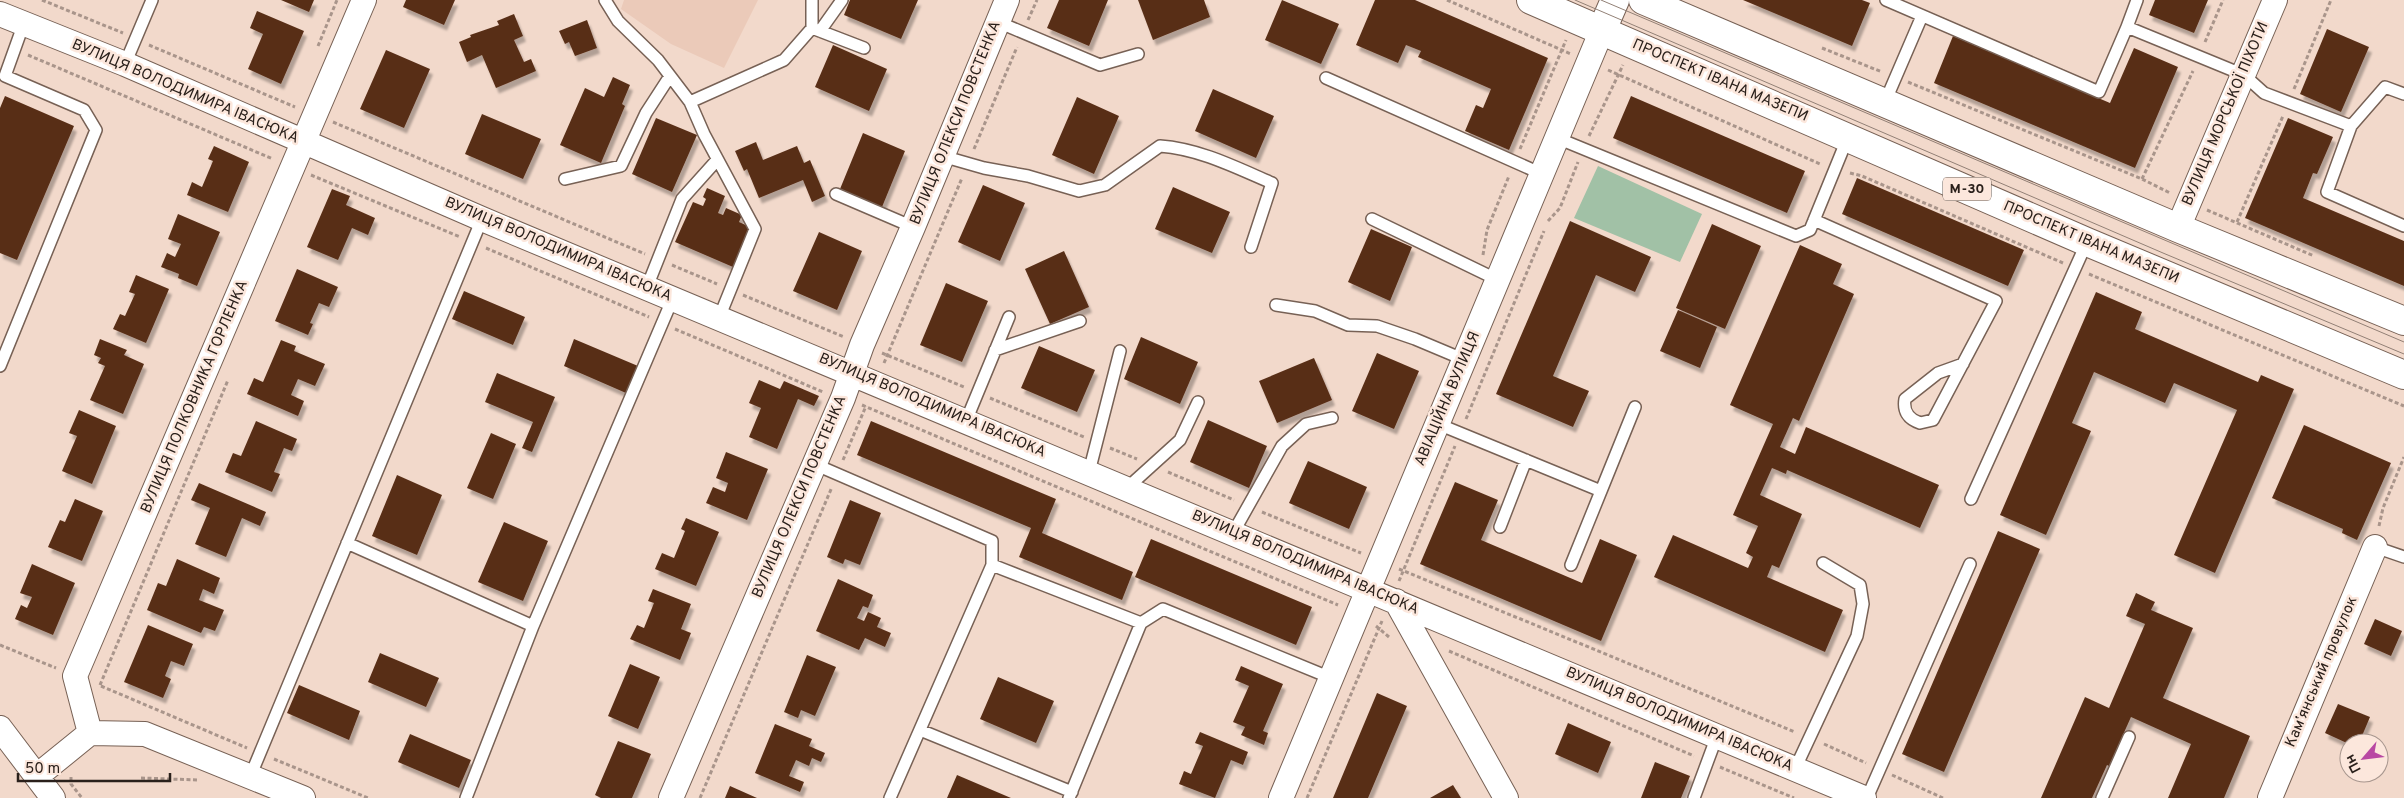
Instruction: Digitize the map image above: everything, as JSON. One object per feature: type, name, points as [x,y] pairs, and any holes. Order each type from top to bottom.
[{"type":"main road","name":"ПРОСПЕКТ ІВАНА МАЗЕПИ","points":[[1532,0],[1848,136],[2087,242],[2404,375]]},
{"type":"main road","name":"АВІАЦІЙНА ВУЛИЦЯ","points":[[1602,30],[1615,0]]},
{"type":"main road","points":[[1643,0],[2178,228],[2404,321]]},
{"type":"street","name":"ВУЛИЦЯ ПОЛКОВНИКА ГОРЛЕНКА","points":[[75,676],[294,168],[364,0]]},
{"type":"street","name":"ВУЛИЦЯ ОЛЕКСИ ПОВСТЕНКА","points":[[671,798],[843,398],[862,345],[1007,0]]},
{"type":"street","name":"ВУЛИЦЯ МОРСЬКОЇ ПІХОТИ","points":[[2178,228],[2275,0]]},
{"type":"street","name":"ВУЛИЦЯ ВОЛОДИМИРА ІВАСЮКА","points":[[0,14],[125,64],[304,143],[647,288],[1866,798]]},
{"type":"street","name":"АВІАЦІЙНА ВУЛИЦЯ","points":[[1280,798],[1602,30]]},
{"type":"street","name":"Камʼянський провулок","points":[[2270,798],[2374,546]]},
{"type":"street","points":[[1396,601],[1506,798]]},
{"type":"street","points":[[75,676],[90,733]]},
{"type":"street","points":[[0,728],[53,798]]},
{"type":"street","points":[[37,776],[90,733],[145,734],[250,777],[278,793],[303,798]]},
{"type":"lane","points":[[125,64],[152,0]]},
{"type":"lane","points":[[605,0],[618,21],[658,60],[690,102],[717,160],[755,229],[719,318]]},
{"type":"lane","points":[[812,0],[816,29]]},
{"type":"lane","points":[[690,102],[784,60],[842,0]]},
{"type":"lane","points":[[1886,0],[2099,92],[2137,0]]},
{"type":"lane","points":[[1885,102],[1922,16]]},
{"type":"lane","points":[[998,22],[1100,65],[1138,54]]},
{"type":"lane","points":[[0,366],[96,130],[84,110],[5,76],[24,24]]},
{"type":"lane","points":[[2127,27],[2244,75],[2264,93],[2351,126]]},
{"type":"lane","points":[[816,29],[864,48]]},
{"type":"lane","points":[[566,179],[621,166],[646,113],[670,76]]},
{"type":"lane","points":[[1326,78],[1542,174]]},
{"type":"lane","points":[[2404,94],[2385,87],[2351,126],[2327,192],[2404,226]]},
{"type":"lane","points":[[1557,138],[1796,236],[1810,230],[1848,136]]},
{"type":"lane","points":[[942,156],[984,168],[1028,176],[1079,191],[1105,185],[1160,146],[1183,148],[1222,161],[1272,183],[1251,247]]},
{"type":"lane","points":[[647,288],[682,199],[717,160]]},
{"type":"lane","points":[[836,194],[913,227]]},
{"type":"lane","points":[[250,777],[482,218]]},
{"type":"lane","points":[[1372,220],[1498,280]]},
{"type":"lane","points":[[1814,220],[1996,301],[1963,364],[1933,420],[1920,423],[1908,416],[1905,411],[1905,398],[1938,373],[1963,364]]},
{"type":"lane","points":[[1972,499],[2087,242]]},
{"type":"lane","points":[[466,798],[533,626],[672,298]]},
{"type":"lane","points":[[1276,305],[1316,311],[1348,325],[1377,326],[1415,339],[1464,360]]},
{"type":"lane","points":[[966,421],[1009,317]]},
{"type":"lane","points":[[996,350],[1080,321]]},
{"type":"lane","points":[[1089,472],[1120,351]]},
{"type":"lane","points":[[1127,488],[1180,440],[1198,402]]},
{"type":"lane","points":[[1571,565],[1635,407]]},
{"type":"lane","points":[[1233,533],[1282,446],[1306,424],[1332,418]]},
{"type":"lane","points":[[1438,424],[1601,491]]},
{"type":"lane","points":[[1500,527],[1526,460]]},
{"type":"lane","points":[[814,464],[992,541],[992,565],[890,798]]},
{"type":"lane","points":[[347,544],[533,626]]},
{"type":"lane","points":[[2374,546],[2404,557]]},
{"type":"lane","points":[[1795,769],[1857,636],[1863,604],[1860,585],[1823,563]]},
{"type":"lane","points":[[1866,798],[1970,564]]},
{"type":"lane","points":[[992,565],[1141,623]]},
{"type":"lane","points":[[920,730],[1070,795],[1141,623],[1163,608],[1331,678]]},
{"type":"lane","points":[[1694,798],[1717,736]]},
{"type":"lane","points":[[2102,798],[2129,738]]},
{"type":"path","points":[[1448,0],[1834,170],[1862,176],[2404,406]]},
{"type":"path","points":[[2142,179],[2199,57],[2223,0]]},
{"type":"path","points":[[1815,46],[1896,77],[2142,179],[2189,202],[2316,257]]},
{"type":"path","points":[[14,50],[1303,590],[1358,615],[1387,634],[1392,642]]},
{"type":"path","points":[[2374,546],[2384,508],[2404,457]]},
{"type":"path","points":[[0,644],[368,798]]},
{"type":"path","points":[[1452,659],[1448,650],[1794,798]]},
{"type":"path","points":[[141,778],[199,780]]},
{"type":"shaded area","points":[[624,0],[758,0],[724,68],[671,44],[621,9]]},
{"type":"green space","points":[[1598,166],[1702,214],[1680,262],[1574,218]]},
{"type":"building","points":[[281,0],[314,0],[309,12]]},
{"type":"building","points":[[406,0],[455,0],[444,25],[403,7]]},
{"type":"building","points":[[850,0],[918,0],[901,39],[844,15]]},
{"type":"building","points":[[1059,0],[1108,0],[1089,46],[1047,28]]},
{"type":"building","points":[[1138,0],[1204,0],[1210,17],[1153,40]]},
{"type":"building","points":[[1282,0],[1339,24],[1321,64],[1265,40]]},
{"type":"building","points":[[1375,0],[1415,0],[1548,58],[1509,150],[1465,131],[1476,105],[1483,108],[1491,89],[1418,57],[1421,51],[1406,45],[1398,63],[1356,45]]},
{"type":"building","points":[[1743,0],[1862,0],[1870,3],[1852,46]]},
{"type":"building","points":[[2155,0],[2208,0],[2194,33],[2149,15]]},
{"type":"building","points":[[257,11],[304,31],[281,84],[248,69],[263,34],[250,28]]},
{"type":"building","points":[[514,14],[523,36],[514,40],[524,62],[531,59],[536,71],[496,88],[482,55],[467,62],[459,42],[471,37],[470,35],[499,25],[497,21]]},
{"type":"building","points":[[587,20],[597,48],[575,56],[569,42],[565,44],[559,31]]},
{"type":"building","points":[[2327,29],[2369,47],[2341,112],[2300,94]]},
{"type":"building","points":[[1953,36],[2110,103],[2134,48],[2178,67],[2135,168],[1934,83]]},
{"type":"building","points":[[833,45],[887,69],[869,111],[815,87]]},
{"type":"building","points":[[386,50],[430,69],[404,128],[360,109]]},
{"type":"building","points":[[613,77],[630,85],[622,104],[625,106],[601,163],[560,145],[585,88],[604,97]]},
{"type":"building","points":[[1213,89],[1274,116],[1256,158],[1195,131]]},
{"type":"building","points":[[5,96],[74,126],[17,260],[0,253],[0,108]]},
{"type":"building","points":[[1631,96],[1805,171],[1787,213],[1613,138]]},
{"type":"building","points":[[1077,97],[1119,116],[1094,174],[1052,155]]},
{"type":"building","points":[[482,114],[541,139],[523,179],[465,154]]},
{"type":"building","points":[[656,118],[697,135],[672,192],[632,174]]},
{"type":"building","points":[[2288,118],[2333,137],[2317,174],[2313,173],[2303,198],[2404,241],[2404,286],[2245,218]]},
{"type":"building","points":[[863,133],[905,151],[882,207],[840,189]]},
{"type":"building","points":[[756,142],[763,160],[797,146],[804,163],[810,160],[825,196],[812,202],[803,180],[759,198],[747,169],[744,171],[735,151]]},
{"type":"building","points":[[214,146],[249,162],[228,212],[187,195],[192,182],[202,187],[213,161],[208,159]]},
{"type":"building","points":[[1857,178],[2024,250],[2008,286],[1842,214]]},
{"type":"building","points":[[983,185],[1025,203],[1000,261],[958,242]]},
{"type":"building","points":[[1173,187],[1230,212],[1212,253],[1155,229]]},
{"type":"building","points":[[707,188],[725,196],[718,213],[723,215],[726,208],[742,215],[739,222],[750,227],[733,267],[675,242],[693,202],[703,206],[706,199],[703,197]]},
{"type":"building","points":[[332,189],[350,196],[346,205],[375,218],[368,235],[352,228],[338,260],[307,247]]},
{"type":"building","points":[[178,214],[220,232],[197,286],[178,278],[179,274],[161,267],[167,253],[175,257],[181,244],[168,239]]},
{"type":"building","points":[[1570,221],[1651,257],[1635,292],[1596,275],[1553,376],[1589,391],[1573,427],[1496,394]]},
{"type":"building","points":[[1712,224],[1761,246],[1725,329],[1676,308]]},
{"type":"building","points":[[1371,229],[1412,247],[1390,301],[1348,282]]},
{"type":"building","points":[[819,232],[862,251],[837,310],[793,291]]},
{"type":"building","points":[[1800,245],[1842,264],[1833,284],[1854,294],[1799,421],[1793,418],[1780,447],[1795,454],[1806,427],[1939,485],[1920,528],[1787,470],[1786,474],[1772,468],[1760,495],[1802,514],[1779,568],[1772,565],[1767,577],[1843,610],[1825,652],[1654,577],[1673,535],[1748,568],[1753,557],[1746,553],[1758,526],[1733,515],[1773,424],[1730,405]]},
{"type":"building","points":[[1064,251],[1089,307],[1050,324],[1025,269]]},
{"type":"building","points":[[297,269],[338,287],[329,307],[319,303],[310,323],[313,324],[308,335],[275,321]]},
{"type":"building","points":[[136,275],[169,289],[146,343],[113,329],[120,314],[125,316],[135,294],[129,292]]},
{"type":"building","points":[[946,283],[988,301],[962,362],[920,345]]},
{"type":"building","points":[[464,291],[525,317],[513,345],[452,319]]},
{"type":"building","points":[[2096,292],[2142,312],[2135,329],[2258,382],[2261,375],[2294,389],[2215,573],[2174,555],[2237,410],[2174,383],[2165,403],[2094,372],[2072,423],[2091,431],[2046,535],[2000,515]]},
{"type":"building","points":[[1678,310],[1717,327],[1700,368],[1660,351]]},
{"type":"building","points":[[1141,337],[1198,362],[1180,404],[1124,379]]},
{"type":"building","points":[[100,339],[127,350],[124,355],[144,364],[123,414],[90,400],[105,366],[98,363],[101,358],[94,355]]},
{"type":"building","points":[[574,339],[638,366],[626,393],[564,366]]},
{"type":"building","points":[[281,340],[296,346],[294,351],[325,364],[315,386],[298,379],[291,395],[304,401],[298,416],[247,394],[254,378],[263,382]]},
{"type":"building","points":[[1039,346],[1095,370],[1077,412],[1021,388]]},
{"type":"building","points":[[1377,353],[1419,371],[1394,429],[1352,411]]},
{"type":"building","points":[[1314,358],[1332,400],[1277,423],[1259,381]]},
{"type":"building","points":[[497,373],[555,397],[532,452],[522,448],[533,422],[485,402]]},
{"type":"building","points":[[759,380],[780,389],[784,381],[819,396],[814,406],[798,399],[777,449],[749,437],[761,408],[749,403]]},
{"type":"building","points":[[79,410],[116,426],[92,484],[62,471],[77,436],[69,433]]},
{"type":"building","points":[[1208,420],[1267,446],[1249,488],[1190,462]]},
{"type":"building","points":[[256,421],[297,439],[292,451],[284,448],[274,472],[280,474],[272,492],[225,472],[233,453],[241,456]]},
{"type":"building","points":[[871,421],[1056,499],[1042,533],[1133,572],[1122,600],[1019,557],[1031,528],[857,455]]},
{"type":"building","points":[[2304,425],[2391,463],[2357,540],[2342,533],[2343,529],[2272,498]]},
{"type":"building","points":[[491,433],[516,444],[493,499],[467,488]]},
{"type":"building","points":[[726,452],[768,469],[747,520],[706,503],[713,487],[725,492],[728,483],[716,478]]},
{"type":"building","points":[[1308,461],[1367,487],[1349,529],[1289,503]]},
{"type":"building","points":[[397,475],[442,495],[417,555],[372,536]]},
{"type":"building","points":[[1455,482],[1498,500],[1481,540],[1582,583],[1600,539],[1637,555],[1601,641],[1420,564]]},
{"type":"building","points":[[199,483],[266,512],[260,526],[242,518],[226,557],[195,544],[210,508],[191,500]]},
{"type":"building","points":[[75,499],[103,511],[82,561],[48,547],[60,520],[65,522]]},
{"type":"building","points":[[850,500],[881,513],[860,565],[845,559],[843,564],[827,557]]},
{"type":"building","points":[[686,518],[719,532],[696,586],[655,569],[662,553],[674,558],[685,531],[681,529]]},
{"type":"building","points":[[504,522],[548,541],[523,601],[478,582]]},
{"type":"building","points":[[1998,531],[2040,549],[1944,772],[1902,754]]},
{"type":"building","points":[[1151,539],[1312,607],[1296,645],[1135,577]]},
{"type":"building","points":[[177,559],[220,578],[214,594],[203,589],[199,600],[224,610],[215,631],[204,627],[201,633],[147,610],[158,583],[166,586]]},
{"type":"building","points":[[32,564],[75,583],[53,635],[15,619],[21,605],[27,608],[32,597],[20,593]]},
{"type":"building","points":[[838,579],[873,595],[868,608],[863,606],[857,618],[864,621],[868,612],[881,618],[877,627],[891,633],[885,647],[865,638],[859,650],[816,631]]},
{"type":"building","points":[[653,589],[691,604],[681,629],[691,633],[680,660],[630,639],[637,625],[644,628],[654,603],[648,601]]},
{"type":"building","points":[[2136,593],[2155,602],[2151,610],[2193,628],[2163,698],[2250,736],[2224,798],[2168,798],[2191,744],[2131,717],[2092,798],[2041,798],[2085,697],[2109,708],[2145,624],[2126,616]]},
{"type":"building","points":[[2375,619],[2402,631],[2391,656],[2364,644]]},
{"type":"building","points":[[148,625],[193,644],[184,666],[171,661],[165,676],[171,679],[163,698],[124,682]]},
{"type":"building","points":[[380,653],[439,678],[426,707],[368,682]]},
{"type":"building","points":[[807,655],[836,667],[815,716],[801,710],[798,718],[784,712]]},
{"type":"building","points":[[630,664],[660,677],[638,729],[608,716]]},
{"type":"building","points":[[1241,666],[1283,684],[1263,731],[1268,733],[1264,745],[1241,735],[1245,727],[1233,722],[1249,686],[1235,680]]},
{"type":"building","points":[[998,677],[1054,701],[1036,743],[980,719]]},
{"type":"building","points":[[299,685],[360,711],[349,740],[287,713]]},
{"type":"building","points":[[1377,693],[1407,706],[1368,798],[1333,798]]},
{"type":"building","points":[[2338,704],[2370,717],[2363,733],[2339,733],[2339,739],[2325,733]]},
{"type":"building","points":[[1568,723],[1611,742],[1598,773],[1555,754]]},
{"type":"building","points":[[775,724],[812,739],[809,746],[825,753],[821,762],[812,758],[809,766],[796,760],[789,776],[804,782],[800,792],[755,773]]},
{"type":"building","points":[[1200,732],[1248,752],[1243,765],[1231,760],[1215,798],[1179,784],[1184,771],[1191,774],[1203,746],[1195,743]]},
{"type":"building","points":[[410,734],[471,760],[459,788],[398,762]]},
{"type":"building","points":[[618,741],[651,754],[632,798],[601,798],[595,795]]},
{"type":"building","points":[[1655,762],[1690,776],[1681,798],[1641,798]]},
{"type":"building","points":[[957,775],[1011,798],[947,798]]},
{"type":"building","points":[[1453,785],[1461,798],[1430,798]]},
{"type":"building","points":[[730,786],[757,798],[725,798]]},
{"type":"tram line","points":[[1575,0],[2163,253],[2404,354]]},
{"type":"tram line","points":[[1601,0],[2404,342]]}]
